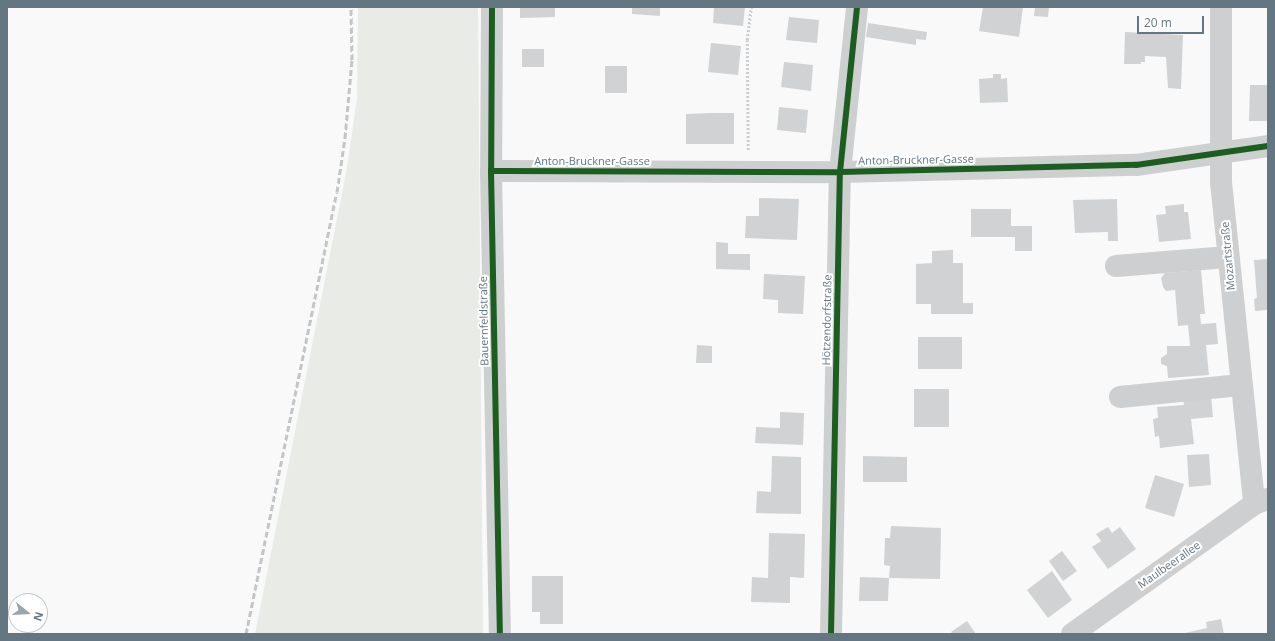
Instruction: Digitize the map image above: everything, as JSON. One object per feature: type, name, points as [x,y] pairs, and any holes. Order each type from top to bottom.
[{"type":"street","name":"Bauernfeldstraße","points":[[492,7],[491,171],[500,634]]},
{"type":"street","name":"Hötzendorfstraße","points":[[831,634],[840,172],[857,7]]},
{"type":"street","name":"Mozartstraße","points":[[1221,7],[1219,152],[1240,385],[1261,502]]},
{"type":"street","name":"Anton-Bruckner-Gasse","points":[[491,171],[840,172],[1136,165],[1268,146]]},
{"type":"street","points":[[1116,266],[1228,257]]},
{"type":"street","points":[[1120,397],[1240,385]]},
{"type":"street","name":"Maulbeerallee","points":[[1072,634],[1261,502]]},
{"type":"path","points":[[749,172],[747,40],[751,7]]},
{"type":"shaded area","points":[[358,7],[478,7],[483,634],[255,634],[347,168],[357,98]]},
{"type":"building","points":[[520,7],[555,7],[555,17],[520,18]]},
{"type":"building","points":[[632,7],[660,7],[660,16],[632,14]]},
{"type":"building","points":[[714,7],[745,7],[743,26],[713,23]]},
{"type":"building","points":[[983,7],[1023,7],[1019,37],[979,31]]},
{"type":"building","points":[[1035,7],[1049,7],[1048,17],[1034,16]]},
{"type":"building","points":[[789,17],[819,20],[817,43],[786,40]]},
{"type":"building","points":[[868,23],[927,32],[926,40],[916,39],[916,45],[866,37]]},
{"type":"building","points":[[1125,32],[1183,35],[1181,89],[1168,88],[1166,57],[1145,56],[1145,62],[1141,62],[1141,64],[1124,64]]},
{"type":"building","points":[[711,43],[741,46],[738,75],[708,72]]},
{"type":"building","points":[[522,49],[544,49],[544,67],[522,67]]},
{"type":"building","points":[[784,62],[813,65],[811,91],[781,87]]},
{"type":"building","points":[[605,66],[627,66],[627,93],[605,93]]},
{"type":"building","points":[[993,74],[1001,74],[1001,79],[1007,78],[1008,102],[980,103],[979,79],[993,78]]},
{"type":"building","points":[[1250,85],[1268,85],[1268,121],[1249,121]]},
{"type":"building","points":[[779,107],[808,110],[806,133],[777,130]]},
{"type":"building","points":[[734,113],[734,144],[686,144],[686,114]]},
{"type":"building","points":[[759,198],[799,199],[797,240],[745,238],[746,216],[759,216]]},
{"type":"building","points":[[1117,199],[1118,241],[1108,241],[1108,232],[1075,233],[1073,200]]},
{"type":"building","points":[[1184,204],[1184,212],[1188,212],[1191,239],[1159,242],[1156,215],[1166,214],[1165,206]]},
{"type":"building","points":[[971,209],[1011,209],[1011,226],[1032,226],[1032,251],[1015,251],[1015,237],[971,237]]},
{"type":"building","points":[[716,242],[728,243],[728,254],[750,254],[750,270],[716,269]]},
{"type":"building","points":[[953,250],[953,263],[963,263],[963,303],[973,303],[973,314],[931,314],[931,304],[916,304],[916,264],[932,263],[932,251]]},
{"type":"building","points":[[1268,259],[1268,310],[1255,311],[1254,299],[1257,298],[1254,260]]},
{"type":"building","points":[[1201,270],[1205,314],[1200,314],[1201,324],[1216,323],[1218,344],[1206,345],[1209,375],[1168,378],[1167,366],[1161,364],[1161,358],[1167,354],[1167,346],[1190,346],[1188,325],[1178,326],[1175,290],[1166,291],[1163,287],[1161,278],[1165,273]]},
{"type":"building","points":[[764,274],[805,276],[803,314],[778,313],[778,300],[763,299]]},
{"type":"building","points":[[918,337],[962,337],[962,369],[918,369]]},
{"type":"building","points":[[697,345],[712,346],[712,363],[696,363]]},
{"type":"building","points":[[914,389],[949,389],[949,427],[914,427]]},
{"type":"building","points":[[1211,396],[1213,417],[1191,419],[1194,444],[1160,448],[1159,436],[1155,437],[1153,419],[1158,418],[1157,407],[1184,405],[1183,398]]},
{"type":"building","points":[[780,412],[804,413],[803,445],[755,443],[756,427],[780,428]]},
{"type":"building","points":[[1209,454],[1211,485],[1189,487],[1187,455]]},
{"type":"building","points":[[772,456],[801,457],[801,514],[756,513],[757,491],[771,492]]},
{"type":"building","points":[[863,456],[907,457],[907,482],[863,482]]},
{"type":"building","points":[[1155,475],[1184,484],[1174,517],[1145,508]]},
{"type":"building","points":[[891,526],[941,528],[940,579],[889,578],[890,566],[884,565],[885,538],[890,538]]},
{"type":"building","points":[[1108,527],[1112,533],[1120,527],[1136,549],[1108,569],[1092,547],[1101,541],[1096,534]]},
{"type":"building","points":[[769,533],[805,534],[804,578],[790,577],[790,603],[751,602],[752,577],[768,578]]},
{"type":"building","points":[[1062,551],[1077,571],[1063,581],[1049,561]]},
{"type":"building","points":[[1052,571],[1072,600],[1048,618],[1027,590]]},
{"type":"building","points":[[532,576],[563,576],[563,624],[540,624],[540,612],[532,612]]},
{"type":"building","points":[[860,577],[889,578],[888,601],[859,601]]},
{"type":"building","points":[[1221,619],[1224,634],[1181,634],[1207,628],[1206,622]]},
{"type":"building","points":[[967,621],[976,634],[953,634],[951,632]]},
{"type":"railway","points":[[246,634],[337,192],[345,138],[352,60],[351,7]]},
{"type":"cycle path","points":[[492,7],[491,171],[500,634]]},
{"type":"cycle path","points":[[831,634],[840,172],[857,7]]},
{"type":"cycle path","points":[[491,171],[840,172],[1136,165],[1268,146]]}]
